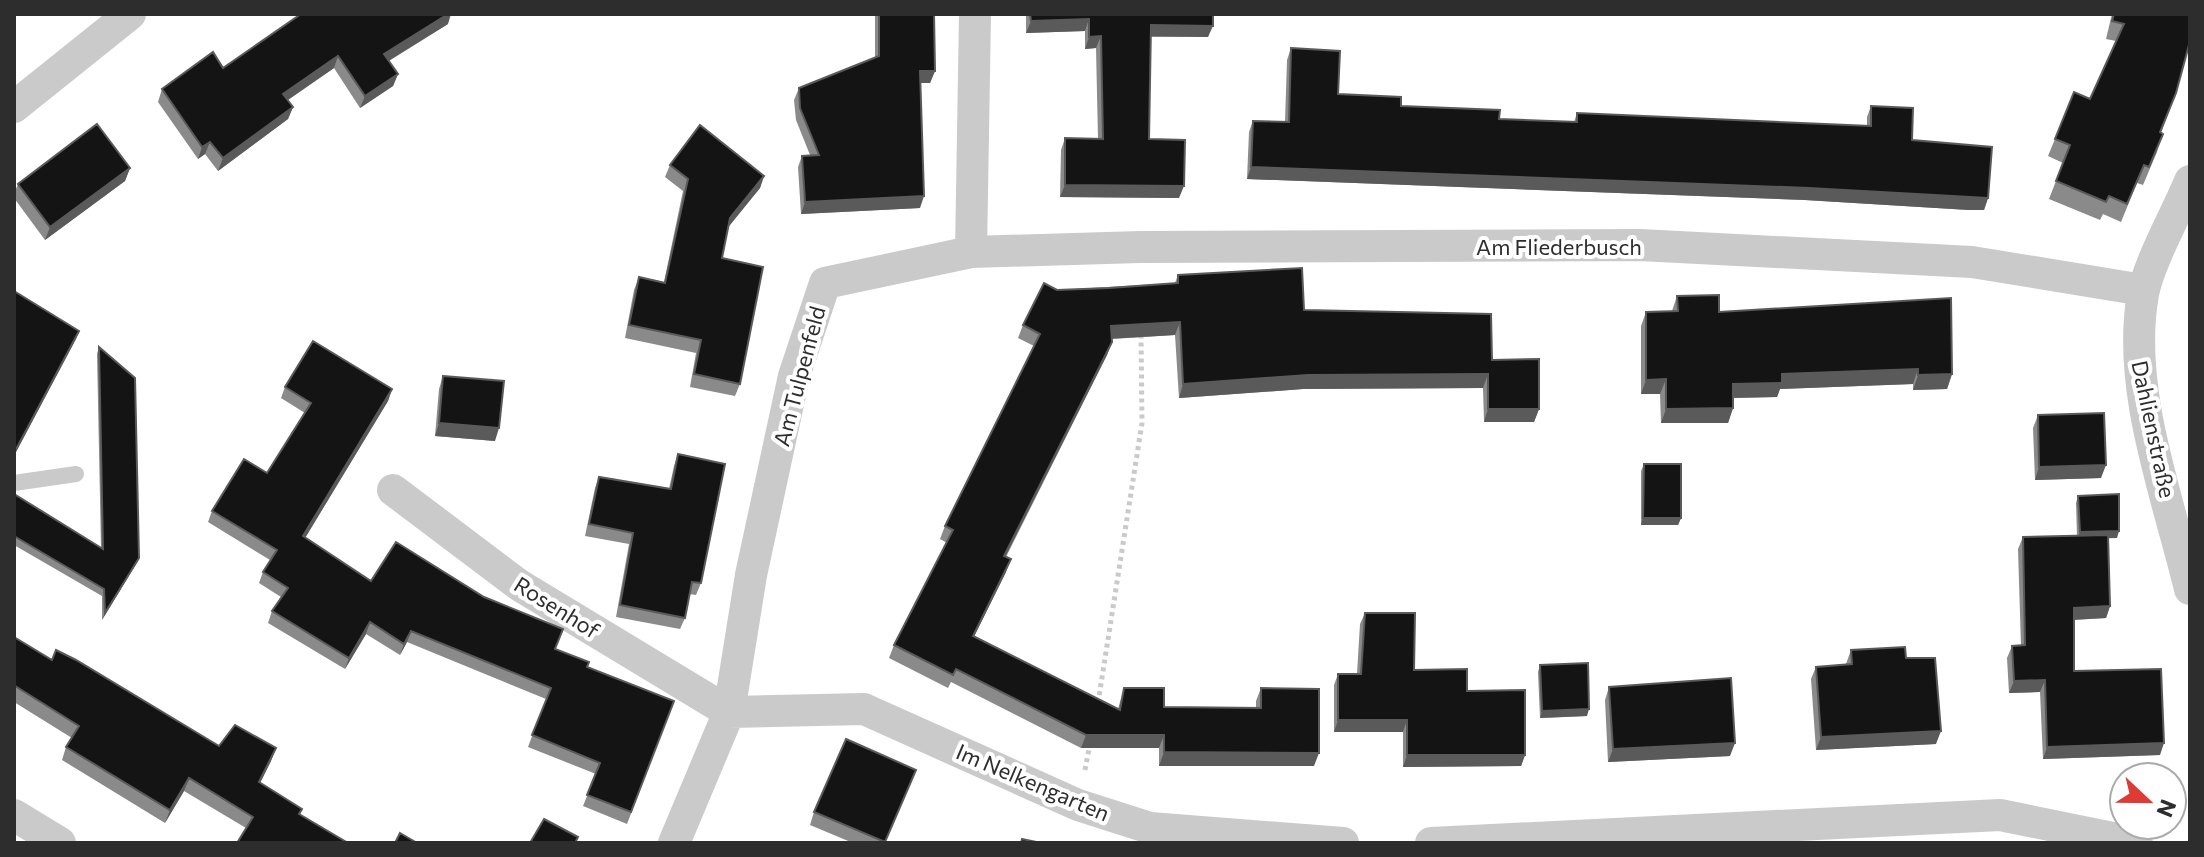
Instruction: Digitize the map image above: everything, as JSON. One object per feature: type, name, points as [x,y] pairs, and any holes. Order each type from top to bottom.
[{"type":"street","points":[[14,107],[130,14]]},
{"type":"street","points":[[971,252],[975,14]]},
{"type":"street","name":"Dahlienstraße","points":[[2190,181],[2143,290],[2136,346],[2144,401],[2190,589]]},
{"type":"street","name":"Am Fliederbusch","points":[[971,252],[1140,247],[1640,245],[1972,262],[2143,290]]},
{"type":"street","name":"Am Tulpenfeld","points":[[674,843],[729,712],[751,575],[794,376],[825,283],[971,252]]},
{"type":"street","name":"Rosenhof","points":[[393,490],[519,585],[729,712]]},
{"type":"street","name":"Im Nelkengarten","points":[[729,712],[864,709],[1078,805],[1150,828],[1343,843]]},
{"type":"street","points":[[14,815],[60,843]]},
{"type":"street","points":[[1431,843],[2000,815],[2137,843]]},
{"type":"lane","points":[[14,483],[76,474]]},
{"type":"path","points":[[1097,713],[1112,636],[1142,423],[1141,327]]},
{"type":"path","points":[[1078,805],[1093,728]]},
{"type":"building","points":[[301,14],[448,14],[384,54],[398,74],[365,96],[338,56],[283,94],[293,107],[223,158],[210,142],[202,147],[162,89],[213,52],[223,68]]},
{"type":"building","points":[[879,14],[934,14],[935,71],[920,71],[924,196],[805,202],[802,156],[819,155],[800,108],[799,88],[879,56]]},
{"type":"building","points":[[1030,14],[1213,14],[1213,26],[1151,25],[1149,139],[1185,140],[1184,186],[1065,185],[1065,138],[1103,139],[1101,36],[1089,37],[1089,19],[1031,21]]},
{"type":"building","points":[[2114,14],[2190,14],[2190,41],[2176,93],[2160,132],[2163,134],[2149,167],[2144,165],[2127,204],[2109,196],[2106,202],[2056,181],[2070,145],[2055,139],[2074,92],[2090,99],[2124,24],[2112,21]]},
{"type":"building","points":[[1291,48],[1340,51],[1338,94],[1401,97],[1401,106],[1500,110],[1499,119],[1577,122],[1577,113],[1871,126],[1871,106],[1913,108],[1912,140],[1992,147],[1988,198],[1809,188],[1251,167],[1253,121],[1289,122]]},
{"type":"building","points":[[97,124],[130,168],[50,227],[18,184]]},
{"type":"building","points":[[700,125],[764,176],[730,218],[722,258],[763,267],[740,384],[694,374],[701,340],[629,325],[639,277],[665,283],[688,179],[670,165]]},
{"type":"building","points":[[1302,268],[1304,310],[1491,314],[1492,360],[1539,359],[1539,409],[1488,409],[1488,374],[1308,375],[1183,384],[1180,322],[1111,326],[1112,342],[1004,556],[1011,559],[973,636],[1120,710],[1124,688],[1164,688],[1164,707],[1261,708],[1261,688],[1319,689],[1319,753],[1164,752],[1164,735],[1086,735],[956,669],[953,675],[894,645],[953,530],[945,526],[1040,334],[1023,325],[1044,283],[1057,290],[1109,288],[1178,283],[1178,275]]},
{"type":"building","points":[[14,291],[79,331],[14,453]]},
{"type":"building","points":[[1719,295],[1719,312],[1951,298],[1952,374],[1918,375],[1918,369],[1782,374],[1782,383],[1733,384],[1733,408],[1666,409],[1666,379],[1646,380],[1646,312],[1678,311],[1677,296]]},
{"type":"building","points":[[313,341],[392,389],[303,536],[371,581],[396,542],[484,597],[563,629],[555,649],[589,662],[587,667],[674,701],[631,812],[587,795],[600,763],[532,735],[551,688],[411,631],[404,644],[370,622],[349,658],[272,611],[288,588],[263,572],[277,550],[212,511],[244,459],[267,473],[311,403],[285,387]]},
{"type":"building","points":[[99,347],[135,378],[139,558],[105,613],[104,589],[14,536],[14,494],[103,549]]},
{"type":"building","points":[[443,376],[504,381],[499,428],[439,423]]},
{"type":"building","points":[[2104,413],[2106,465],[2039,467],[2038,415]]},
{"type":"building","points":[[678,454],[725,464],[701,583],[692,582],[685,618],[620,605],[633,533],[589,524],[599,477],[671,489]]},
{"type":"building","points":[[1644,464],[1681,464],[1681,518],[1643,518]]},
{"type":"building","points":[[2119,494],[2119,531],[2080,532],[2078,496]]},
{"type":"building","points":[[2108,535],[2110,606],[2074,608],[2074,671],[2161,669],[2164,743],[2047,747],[2045,680],[2014,681],[2012,646],[2025,645],[2023,537]]},
{"type":"building","points":[[1365,613],[1415,613],[1414,670],[1467,669],[1467,691],[1525,690],[1525,755],[1407,755],[1407,720],[1338,720],[1338,674],[1361,674]]},
{"type":"building","points":[[14,637],[52,660],[56,650],[76,660],[219,746],[235,725],[276,748],[259,782],[302,809],[299,814],[348,843],[237,843],[253,817],[189,778],[170,810],[66,747],[79,726],[14,687]]},
{"type":"building","points":[[1905,647],[1906,658],[1935,658],[1941,731],[1821,737],[1816,667],[1852,664],[1851,650]]},
{"type":"building","points":[[1588,663],[1589,709],[1542,711],[1540,665]]},
{"type":"building","points":[[1731,678],[1735,743],[1613,749],[1609,687]]},
{"type":"building","points":[[846,739],[916,770],[885,842],[814,812]]},
{"type":"building","points":[[544,819],[578,837],[575,843],[530,843]]},
{"type":"building","points":[[400,833],[417,843],[395,843]]}]
